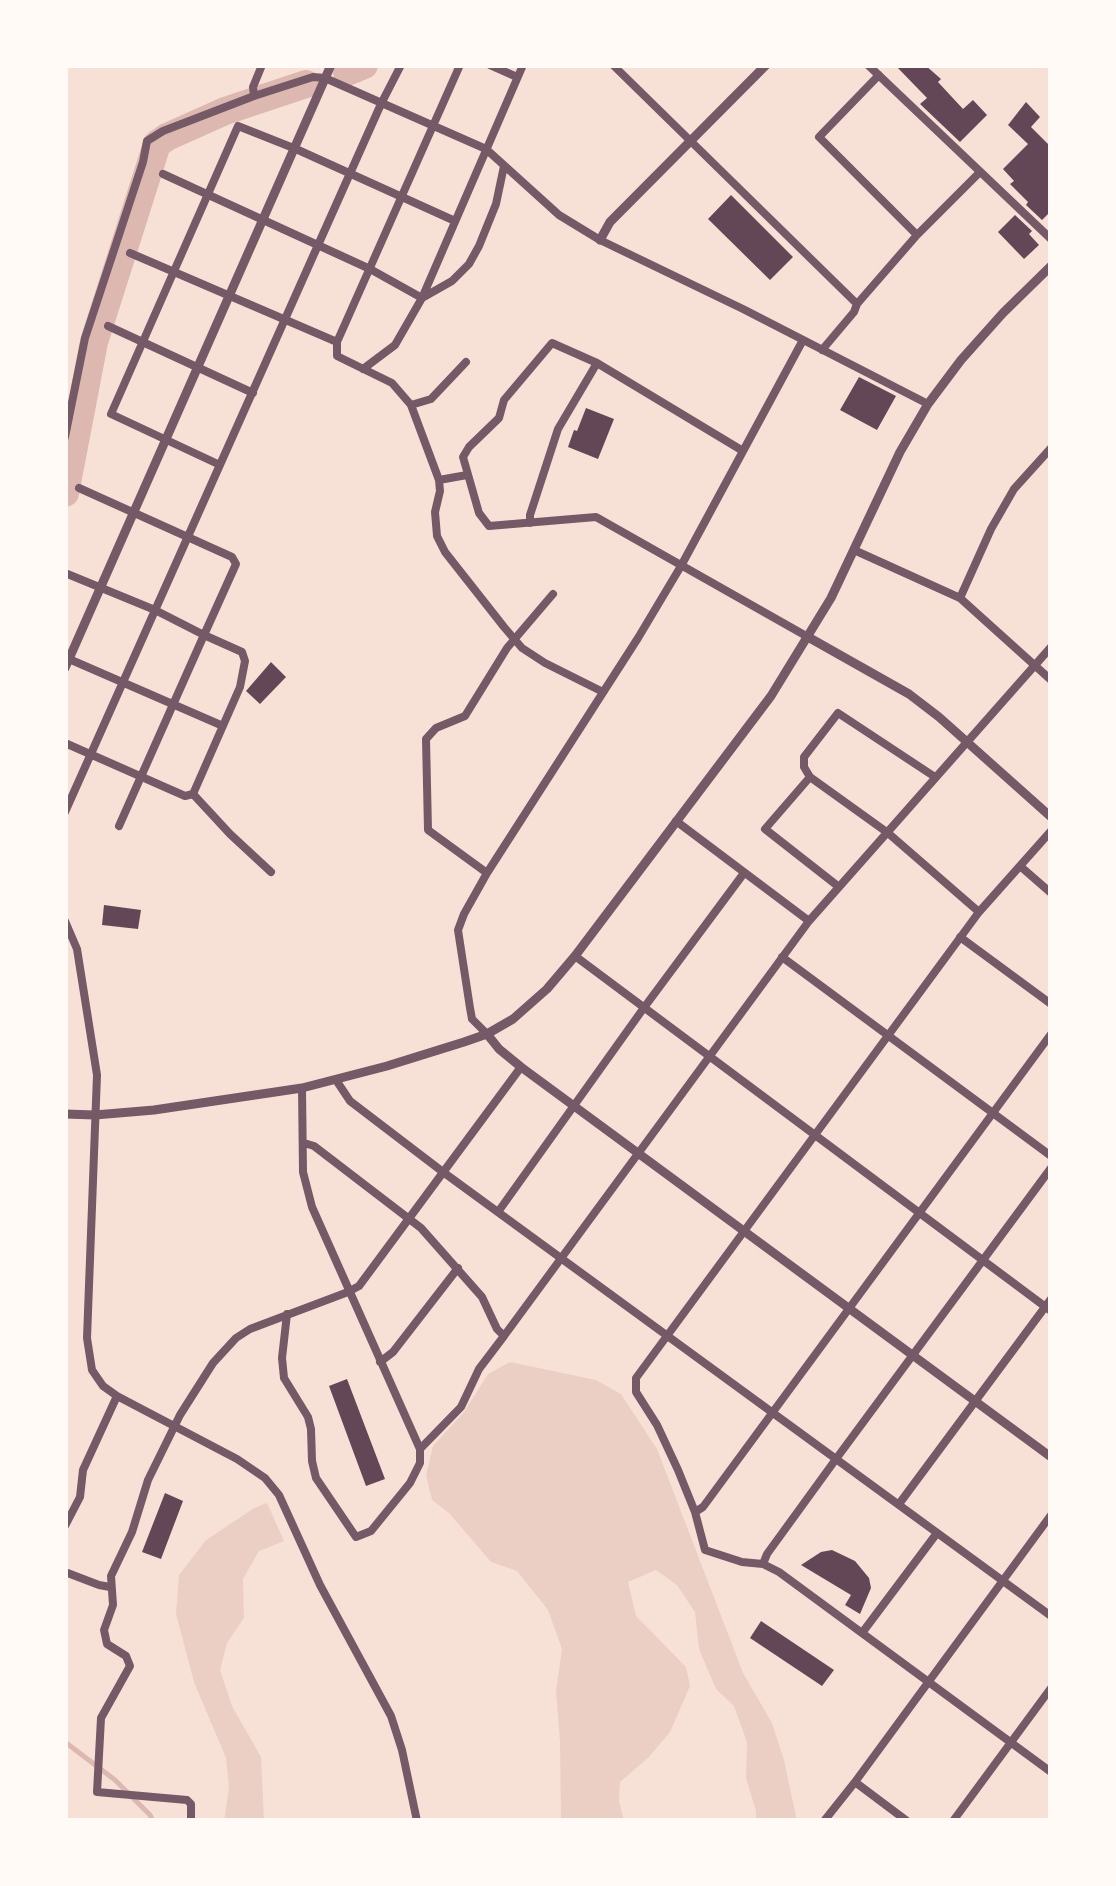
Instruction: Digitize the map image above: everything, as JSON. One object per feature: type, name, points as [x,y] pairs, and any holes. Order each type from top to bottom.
[{"type":"street","points":[[254,96],[253,87],[262,65]]},
{"type":"street","points":[[222,726],[67,663],[331,65]]},
{"type":"street","points":[[65,812],[401,65]]},
{"type":"street","points":[[460,65],[337,342],[336,356],[392,383],[411,405],[439,480],[434,512],[438,536],[514,640],[545,663],[603,692]]},
{"type":"street","points":[[490,65],[518,77]]},
{"type":"street","points":[[362,369],[395,345],[422,298],[522,65]]},
{"type":"street","points":[[614,65],[857,304]]},
{"type":"street","points":[[600,240],[610,222],[766,65]]},
{"type":"street","points":[[868,65],[1051,239]]},
{"type":"street","points":[[879,75],[819,137],[917,235]]},
{"type":"street","points":[[65,437],[85,338],[144,162],[147,141],[163,131],[254,96],[314,77],[325,78],[486,149],[559,215],[600,240],[928,404]]},
{"type":"street","points":[[220,465],[110,414],[238,126],[455,221]]},
{"type":"street","points":[[422,298],[452,281],[469,264],[496,204],[504,166]]},
{"type":"street","points":[[822,350],[917,235],[979,172]]},
{"type":"street","points":[[163,174],[370,269],[422,298]]},
{"type":"street","points":[[130,252],[337,342]]},
{"type":"street","points":[[65,1114],[154,1110],[336,1080],[487,1034],[547,989],[771,696],[808,637],[928,404],[961,360],[1051,266]]},
{"type":"street","points":[[108,326],[253,393]]},
{"type":"street","points":[[803,340],[682,566],[464,914],[458,930],[472,1018],[521,1067],[1051,1457]]},
{"type":"street","points":[[743,452],[596,363],[552,343],[504,400],[499,418],[464,457],[479,513],[490,526],[596,517],[909,694],[1051,816]]},
{"type":"street","points":[[411,405],[431,399],[466,362]]},
{"type":"street","points":[[530,523],[558,429],[596,363]]},
{"type":"street","points":[[960,598],[991,529],[1014,490],[1051,448]]},
{"type":"street","points":[[439,480],[467,475]]},
{"type":"street","points":[[79,488],[232,557],[236,564],[119,826]]},
{"type":"street","points":[[854,550],[960,598],[1051,680]]},
{"type":"street","points":[[65,574],[155,610],[242,652],[240,686],[194,794]]},
{"type":"street","points":[[487,873],[428,830],[426,739],[436,728],[466,716],[507,648],[553,594]]},
{"type":"street","points":[[420,1449],[461,1407],[494,1347],[809,921],[1051,647]]},
{"type":"street","points":[[935,777],[838,713],[804,756],[804,767],[810,777],[888,833],[979,912]]},
{"type":"street","points":[[65,742],[184,796],[194,794]]},
{"type":"street","points":[[810,777],[766,829],[838,887]]},
{"type":"street","points":[[194,794],[272,872]]},
{"type":"street","points":[[676,821],[809,921]]},
{"type":"street","points":[[1051,831],[960,937],[636,1378],[636,1392],[657,1425],[695,1512],[705,1550],[742,1562],[764,1564],[779,1572],[1051,1772]]},
{"type":"street","points":[[1020,866],[1051,892]]},
{"type":"street","points":[[498,1212],[744,873]]},
{"type":"street","points":[[65,921],[78,949],[97,1075],[88,1338],[92,1370],[116,1396],[237,1459],[264,1478],[279,1495],[320,1585],[391,1716],[418,1821]]},
{"type":"street","points":[[960,937],[1051,1004]]},
{"type":"street","points":[[574,956],[1049,1306],[899,1504]]},
{"type":"street","points":[[782,958],[1051,1156]]},
{"type":"street","points":[[695,1512],[704,1507],[1051,1034]]},
{"type":"street","points":[[191,1821],[191,1804],[187,1800],[98,1792],[101,1718],[130,1666],[126,1656],[107,1644],[104,1630],[112,1606],[111,1576],[139,1514],[148,1480],[174,1426],[213,1364],[236,1338],[359,1286],[521,1067]]},
{"type":"street","points":[[336,1080],[350,1102],[1051,1616]]},
{"type":"street","points":[[288,1314],[282,1358],[284,1378],[308,1416],[316,1478],[356,1537],[371,1531],[410,1483],[420,1464],[420,1449],[312,1207],[302,1172],[302,1088]]},
{"type":"street","points":[[304,1143],[314,1146],[410,1219],[482,1297],[504,1336]]},
{"type":"street","points":[[764,1564],[767,1554],[1051,1168]]},
{"type":"street","points":[[380,1362],[393,1352],[458,1268]]},
{"type":"street","points":[[65,1526],[80,1496],[83,1470],[116,1396]]},
{"type":"street","points":[[824,1821],[1051,1515]]},
{"type":"street","points":[[862,1633],[937,1533]]},
{"type":"street","points":[[65,1572],[110,1587]]},
{"type":"street","points":[[953,1821],[1051,1688]]},
{"type":"street","points":[[854,1782],[907,1821]]},
{"type":"shaded area","points":[[510,1362],[596,1380],[621,1394],[657,1449],[743,1673],[772,1723],[797,1821],[756,1821],[746,1778],[747,1742],[734,1706],[716,1689],[699,1649],[695,1612],[677,1585],[656,1570],[628,1582],[636,1616],[686,1667],[690,1686],[670,1732],[620,1782],[624,1821],[561,1821],[556,1691],[562,1649],[548,1610],[517,1571],[491,1562],[449,1513],[432,1500],[426,1475],[433,1446],[464,1412],[488,1374]]},
{"type":"shaded area","points":[[267,1503],[284,1541],[259,1551],[243,1579],[244,1618],[227,1643],[220,1670],[232,1706],[261,1757],[264,1821],[224,1821],[229,1788],[226,1758],[194,1682],[176,1614],[179,1575],[206,1540]]},
{"type":"building","points":[[895,65],[925,65],[963,109],[973,100],[987,115],[960,142],[920,104],[927,98]]},
{"type":"building","points":[[1026,102],[1040,117],[1031,127],[1051,147],[1051,211],[1042,220],[1026,205],[1028,202],[1010,184],[1014,181],[1003,169],[1028,144],[1008,125]]},
{"type":"building","points":[[731,195],[793,257],[770,280],[708,219]]},
{"type":"building","points":[[1015,215],[1032,231],[1029,234],[1039,245],[1024,259],[998,232]]},
{"type":"building","points":[[859,377],[896,396],[877,430],[840,410]]},
{"type":"building","points":[[586,408],[614,419],[598,459],[568,447]]},
{"type":"building","points":[[271,662],[286,677],[260,704],[246,691]]},
{"type":"building","points":[[104,905],[141,910],[138,929],[102,925]]},
{"type":"building","points":[[347,1379],[385,1479],[366,1486],[329,1386]]},
{"type":"building","points":[[165,1493],[183,1501],[161,1559],[142,1552]]},
{"type":"building","points":[[832,1550],[855,1561],[869,1578],[871,1588],[860,1614],[845,1605],[851,1595],[801,1565]]},
{"type":"building","points":[[761,1621],[834,1670],[822,1686],[750,1638]]},
{"type":"waterway","points":[[347,72],[364,65]]},
{"type":"waterway","points":[[65,493],[94,342],[157,144],[225,111],[306,84]]},
{"type":"waterway","points":[[65,1742],[115,1780],[153,1821]]}]
